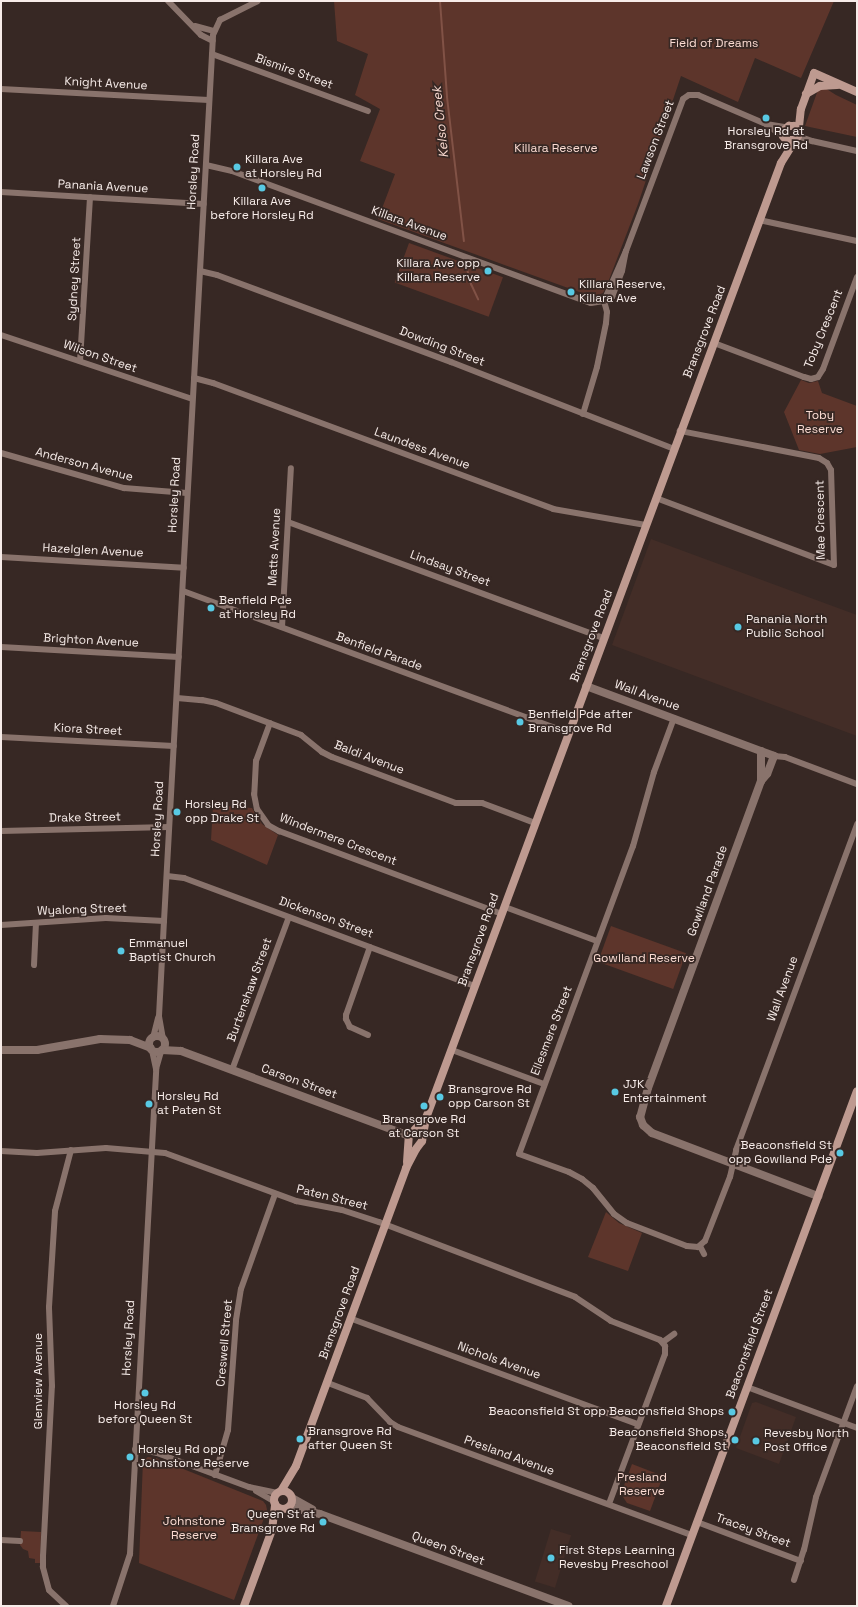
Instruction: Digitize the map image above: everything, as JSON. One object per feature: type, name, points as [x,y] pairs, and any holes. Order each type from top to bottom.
[{"type":"main road","name":"Bransgrove Road","points":[[291,1496],[296,1466],[352,1318],[406,1168],[421,1141],[426,1118],[680,431],[781,163],[797,135],[801,109],[814,73],[841,85]]},
{"type":"main road","points":[[806,94],[825,85],[841,85],[857,92]]},
{"type":"main road","name":"Bransgrove Road","points":[[787,126],[801,109]]},
{"type":"main road","points":[[787,126],[794,126],[797,135],[790,141],[784,137],[783,131],[787,126]]},
{"type":"main road","name":"Bransgrove Road","points":[[781,163],[784,137]]},
{"type":"main road","name":"Beaconsfield Street","points":[[666,1606],[857,1090]]},
{"type":"main road","name":"Bransgrove Road","points":[[406,1168],[411,1136],[426,1118]]},
{"type":"main road","points":[[421,1134],[421,1141],[412,1145],[411,1136],[421,1134]]},
{"type":"main road","name":"Bransgrove Road","points":[[279,1492],[296,1466]]},
{"type":"main road","points":[[244,1606],[272,1530],[275,1503],[279,1492],[287,1492],[291,1496],[292,1503],[272,1530]]},
{"type":"main road","points":[[275,1503],[281,1509],[287,1508]]},
{"type":"street","points":[[168,1],[195,26],[201,35],[213,41]]},
{"type":"street","points":[[195,26],[214,31],[220,20],[258,1]]},
{"type":"street","name":"Horsley Road","points":[[153,1038],[159,1016],[183,591],[192,399],[214,31]]},
{"type":"street","name":"Bismire Street","points":[[212,54],[368,111]]},
{"type":"street","name":"Knight Avenue","points":[[1,89],[209,100]]},
{"type":"street","name":"Lawson Street","points":[[604,301],[626,251],[680,106],[686,97],[692,95],[701,96],[766,124],[784,137]]},
{"type":"street","name":"Lawson Street","points":[[766,124],[787,126]]},
{"type":"street","points":[[797,135],[812,141],[857,151]]},
{"type":"street","name":"Killara Avenue","points":[[206,165],[232,171],[588,303],[597,304],[604,301]]},
{"type":"street","name":"Panania Avenue","points":[[1,192],[204,204]]},
{"type":"street","name":"Sydney Street","points":[[80,362],[90,197]]},
{"type":"street","points":[[760,220],[857,241]]},
{"type":"street","name":"Dowding Street","points":[[200,271],[217,275],[428,353],[674,450]]},
{"type":"street","name":"Toby Crescent","points":[[714,343],[804,377],[811,378],[818,376],[823,369],[857,276]]},
{"type":"street","points":[[583,414],[597,367],[607,318],[604,301]]},
{"type":"street","name":"Wilson Street","points":[[1,335],[192,399]]},
{"type":"street","name":"Laundess Avenue","points":[[194,378],[213,383],[553,509],[646,525]]},
{"type":"street","name":"Mae Crescent","points":[[656,498],[834,565],[831,470],[827,462],[819,458],[680,431]]},
{"type":"street","name":"Anderson Avenue","points":[[1,453],[124,488],[187,493]]},
{"type":"street","name":"Matts Avenue","points":[[282,627],[291,468]]},
{"type":"street","name":"Lindsay Street","points":[[288,522],[604,638]]},
{"type":"street","name":"Hazelglen Avenue","points":[[1,557],[184,568]]},
{"type":"street","name":"Benfield Parade","points":[[183,591],[568,733]]},
{"type":"street","name":"Brighton Avenue","points":[[1,647],[179,657]]},
{"type":"street","name":"Wall Avenue","points":[[586,686],[774,756],[785,757],[857,784]]},
{"type":"street","name":"Baldi Avenue","points":[[177,698],[209,701],[301,735],[322,752],[332,757],[456,803],[482,803],[535,823]]},
{"type":"street","name":"Ellesmere Street","points":[[674,718],[654,772],[633,846],[519,1154],[569,1172],[582,1179],[593,1188],[614,1214],[627,1223],[687,1246],[700,1246]]},
{"type":"street","name":"Windermere Crescent","points":[[270,723],[256,761],[254,794],[257,809],[268,825],[279,831],[503,910],[597,941]]},
{"type":"street","name":"Kiora Street","points":[[1,736],[174,746]]},
{"type":"street","name":"Gowlland Parade","points":[[761,751],[761,781],[648,1088],[640,1114],[643,1125],[652,1133],[818,1196]]},
{"type":"street","name":"Gowlland Parade","points":[[761,781],[767,774],[774,756]]},
{"type":"street","name":"Wall Avenue","points":[[733,1164],[738,1143],[857,824]]},
{"type":"street","name":"Drake Street","points":[[1,831],[169,827]]},
{"type":"street","name":"Dickenson Street","points":[[167,876],[184,878],[475,986]]},
{"type":"street","name":"Burtenshaw Street","points":[[232,1070],[289,917]]},
{"type":"street","name":"Wyalong Street","points":[[1,925],[106,918],[164,921]]},
{"type":"street","points":[[34,965],[36,923]]},
{"type":"street","points":[[368,1035],[350,1027],[346,1015],[370,947]]},
{"type":"street","name":"Horsley Road","points":[[159,1016],[163,1039]]},
{"type":"street","points":[[1,1050],[36,1050],[94,1039],[130,1040],[138,1038],[153,1038],[158,1036],[163,1039],[165,1045],[162,1051],[152,1049],[130,1040]]},
{"type":"street","points":[[152,1049],[150,1043],[153,1038]]},
{"type":"street","name":"Carson Street","points":[[163,1039],[181,1051],[411,1136]]},
{"type":"street","name":"Horsley Road","points":[[113,1606],[130,1554],[156,1069],[152,1049]]},
{"type":"street","points":[[452,1050],[544,1084]]},
{"type":"street","name":"Horsley Road","points":[[156,1069],[162,1051]]},
{"type":"street","name":"Carson Street","points":[[162,1051],[181,1051]]},
{"type":"street","name":"Paten Street","points":[[1,1151],[37,1153],[106,1148],[152,1151],[178,1158],[275,1194],[303,1203],[348,1212],[386,1225],[575,1297],[611,1321],[663,1342]]},
{"type":"street","name":"Glenview Avenue","points":[[66,1606],[50,1590],[43,1562],[52,1386],[49,1306],[55,1211],[71,1150]]},
{"type":"street","points":[[704,1254],[700,1246],[707,1237],[730,1177],[733,1164]]},
{"type":"street","name":"Creswell Street","points":[[215,1474],[228,1430],[235,1326],[241,1289],[275,1194]]},
{"type":"street","name":"Nichols Avenue","points":[[352,1318],[638,1424]]},
{"type":"street","points":[[609,1504],[665,1354],[663,1342],[674,1334]]},
{"type":"street","name":"Presland Avenue","points":[[328,1383],[367,1398],[390,1422],[398,1427],[692,1535]]},
{"type":"street","name":"Tracey Street","points":[[794,1580],[801,1561],[816,1497],[857,1386]]},
{"type":"street","points":[[747,1387],[857,1428]]},
{"type":"street","points":[[136,1449],[152,1452],[249,1487],[275,1503]]},
{"type":"street","points":[[249,1487],[279,1492]]},
{"type":"street","name":"Queen Street","points":[[291,1496],[320,1514]]},
{"type":"street","name":"Queen Street","points":[[287,1508],[320,1514],[569,1606]]},
{"type":"street","name":"Tracey Street","points":[[697,1522],[801,1561]]},
{"type":"street","points":[[1,1540],[20,1541]]},
{"type":"shaded area","name":"Panania North Public School","points":[[651,539],[857,615],[857,736],[612,645]]},
{"type":"shaded area","points":[[756,1402],[796,1417],[779,1464],[736,1448],[752,1403]]},
{"type":"shaded area","name":"First Steps Learning Revesby Preschool","points":[[551,1529],[571,1535],[555,1588],[535,1582]]},
{"type":"green space","points":[[334,1],[834,1],[801,78],[755,58],[738,102],[681,76],[638,204],[607,285],[603,293],[593,297],[378,219],[395,174],[360,161],[380,109],[355,95],[368,54],[337,41]]},
{"type":"green space","points":[[822,86],[836,95],[857,105],[857,137],[805,126],[819,87]]},
{"type":"green space","points":[[409,243],[503,277],[489,317],[395,282]]},
{"type":"green space","name":"Toby Reserve","points":[[801,380],[809,383],[818,381],[822,393],[857,406],[857,447],[820,454],[799,450],[784,412]]},
{"type":"green space","points":[[213,805],[252,808],[262,824],[278,835],[267,865],[211,840]]},
{"type":"green space","name":"Gowlland Reserve","points":[[611,926],[686,953],[673,989],[598,962]]},
{"type":"green space","points":[[606,1212],[619,1223],[642,1233],[628,1271],[588,1257]]},
{"type":"green space","name":"Johnstone Reserve","points":[[148,1457],[156,1458],[263,1501],[266,1505],[267,1510],[234,1600],[139,1563],[143,1460]]},
{"type":"green space","name":"Presland Reserve","points":[[632,1464],[663,1476],[650,1511],[627,1503],[623,1497],[622,1491]]},
{"type":"green space","points":[[21,1531],[41,1532],[40,1563],[35,1563],[35,1559],[29,1558],[28,1551],[23,1549],[20,1545]]},
{"type":"waterway","name":"Kelso Creek","points":[[440,1],[447,97],[464,241]]},
{"type":"waterway","name":"Kelso Creek","points":[[467,269],[471,284],[478,299]]},
{"type":"place","name":"Horsley Rd at Bransgrove Rd","points":[[766,118]]},
{"type":"place","name":"Killara Ave at Horsley Rd","points":[[237,167]]},
{"type":"place","name":"Killara Ave before Horsley Rd","points":[[262,188]]},
{"type":"place","name":"Killara Ave opp Killara Reserve","points":[[488,271]]},
{"type":"place","name":"Killara Reserve, Killara Ave","points":[[571,292]]},
{"type":"place","name":"Benfield Pde at Horsley Rd","points":[[211,608]]},
{"type":"place","name":"Panania North Public School","points":[[738,627]]},
{"type":"place","name":"Benfield Pde after Bransgrove Rd","points":[[520,722]]},
{"type":"place","name":"Horsley Rd opp Drake St","points":[[177,812]]},
{"type":"place","name":"Emmanuel Baptist Church","points":[[121,951]]},
{"type":"place","name":"JJK Entertainment","points":[[615,1092]]},
{"type":"place","name":"Bransgrove Rd opp Carson St","points":[[440,1097]]},
{"type":"place","name":"Horsley Rd at Paten St","points":[[149,1104]]},
{"type":"place","name":"Bransgrove Rd at Carson St","points":[[424,1106]]},
{"type":"place","name":"Beaconsfield St opp Gowlland Pde","points":[[840,1153]]},
{"type":"place","name":"Horsley Rd before Queen St","points":[[145,1393]]},
{"type":"place","name":"Beaconsfield St opp Beaconsfield Shops","points":[[732,1412]]},
{"type":"place","name":"Bransgrove Rd after Queen St","points":[[300,1439]]},
{"type":"place","name":"Beaconsfield Shops, Beaconsfield St","points":[[735,1440]]},
{"type":"place","name":"Revesby North Post Office","points":[[756,1441]]},
{"type":"place","name":"Horsley Rd opp Johnstone Reserve","points":[[130,1457]]},
{"type":"place","name":"Queen St at Bransgrove Rd","points":[[323,1522]]},
{"type":"place","name":"First Steps Learning Revesby Preschool","points":[[551,1558]]},
{"type":"park label","name":"Field of Dreams","points":[[714,44]]},
{"type":"park label","name":"Killara Reserve","points":[[556,149]]}]
